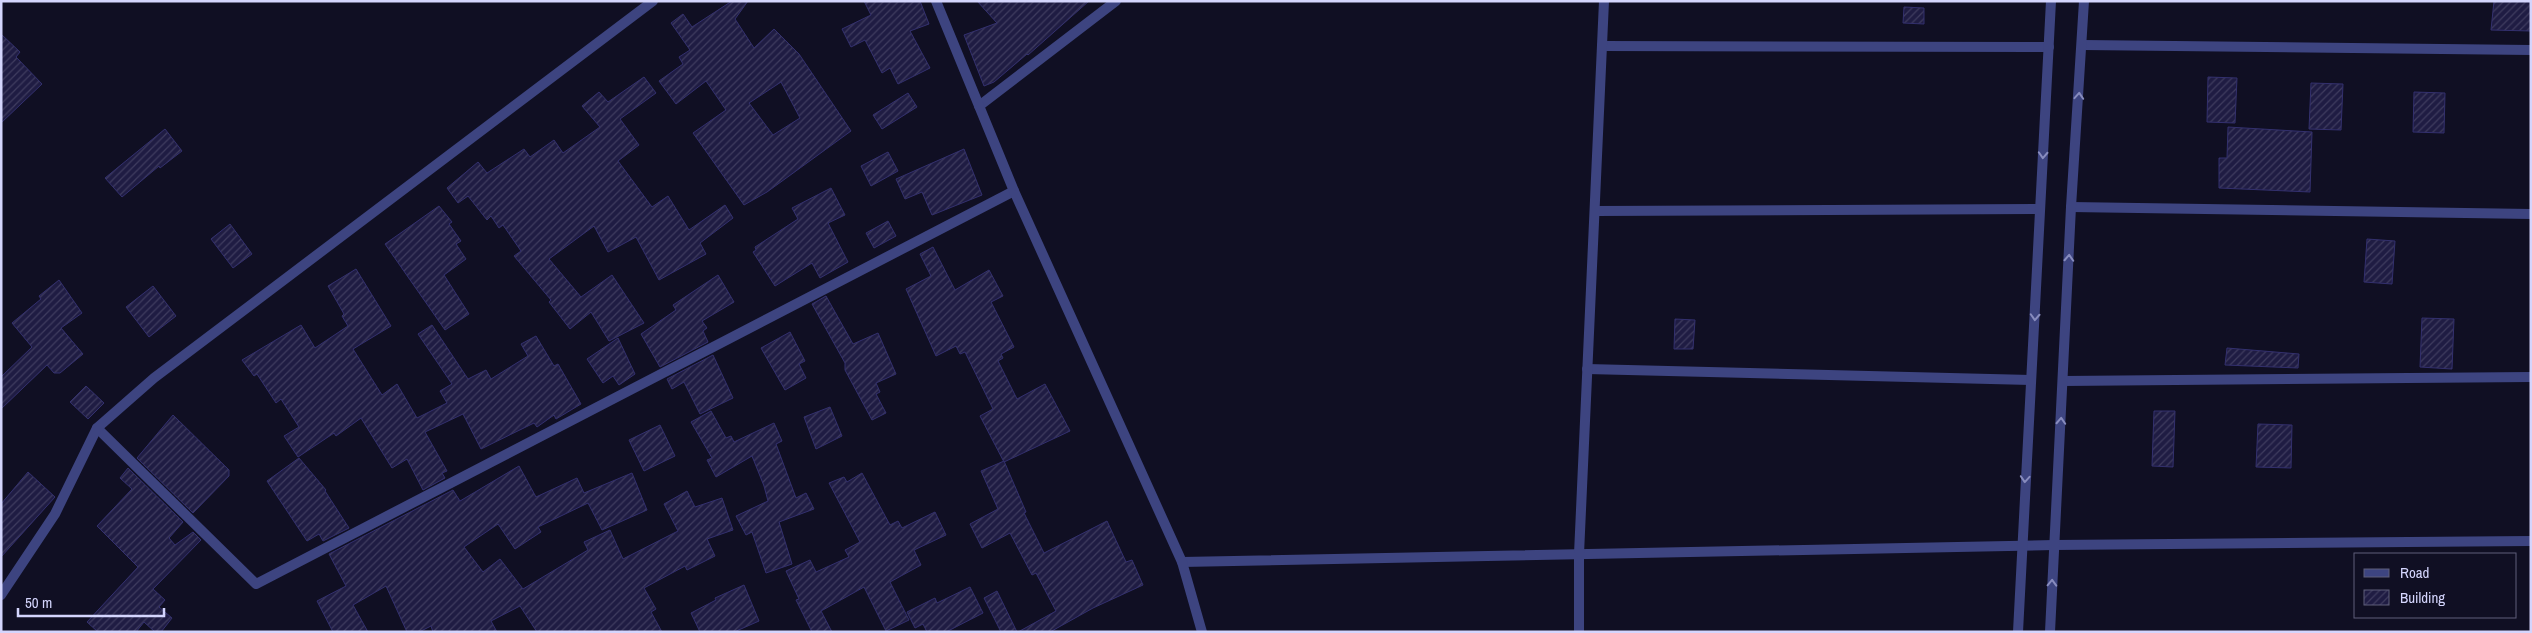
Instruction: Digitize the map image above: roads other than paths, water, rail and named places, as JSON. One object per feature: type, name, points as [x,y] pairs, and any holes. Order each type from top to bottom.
[{"type":"street","points":[[1,595],[55,514],[97,428],[154,378],[653,1]]},
{"type":"street","points":[[936,1],[1014,191],[1182,562],[1202,632]]},
{"type":"street","points":[[979,106],[1116,1]]},
{"type":"street","points":[[1579,632],[1579,554],[1604,1]]},
{"type":"street","points":[[2018,632],[2051,1]]},
{"type":"street","points":[[2050,632],[2071,207],[2083,45],[2084,1]]},
{"type":"street","points":[[2083,45],[2531,50]]},
{"type":"street","points":[[1602,46],[2049,47]]},
{"type":"street","points":[[97,428],[256,584],[1014,191]]},
{"type":"street","points":[[2071,207],[2531,214]]},
{"type":"street","points":[[1594,211],[2040,209]]},
{"type":"street","points":[[1587,370],[2031,380]]},
{"type":"street","points":[[2063,380],[2531,377]]},
{"type":"street","points":[[1182,562],[2054,545],[2531,541]]}]
